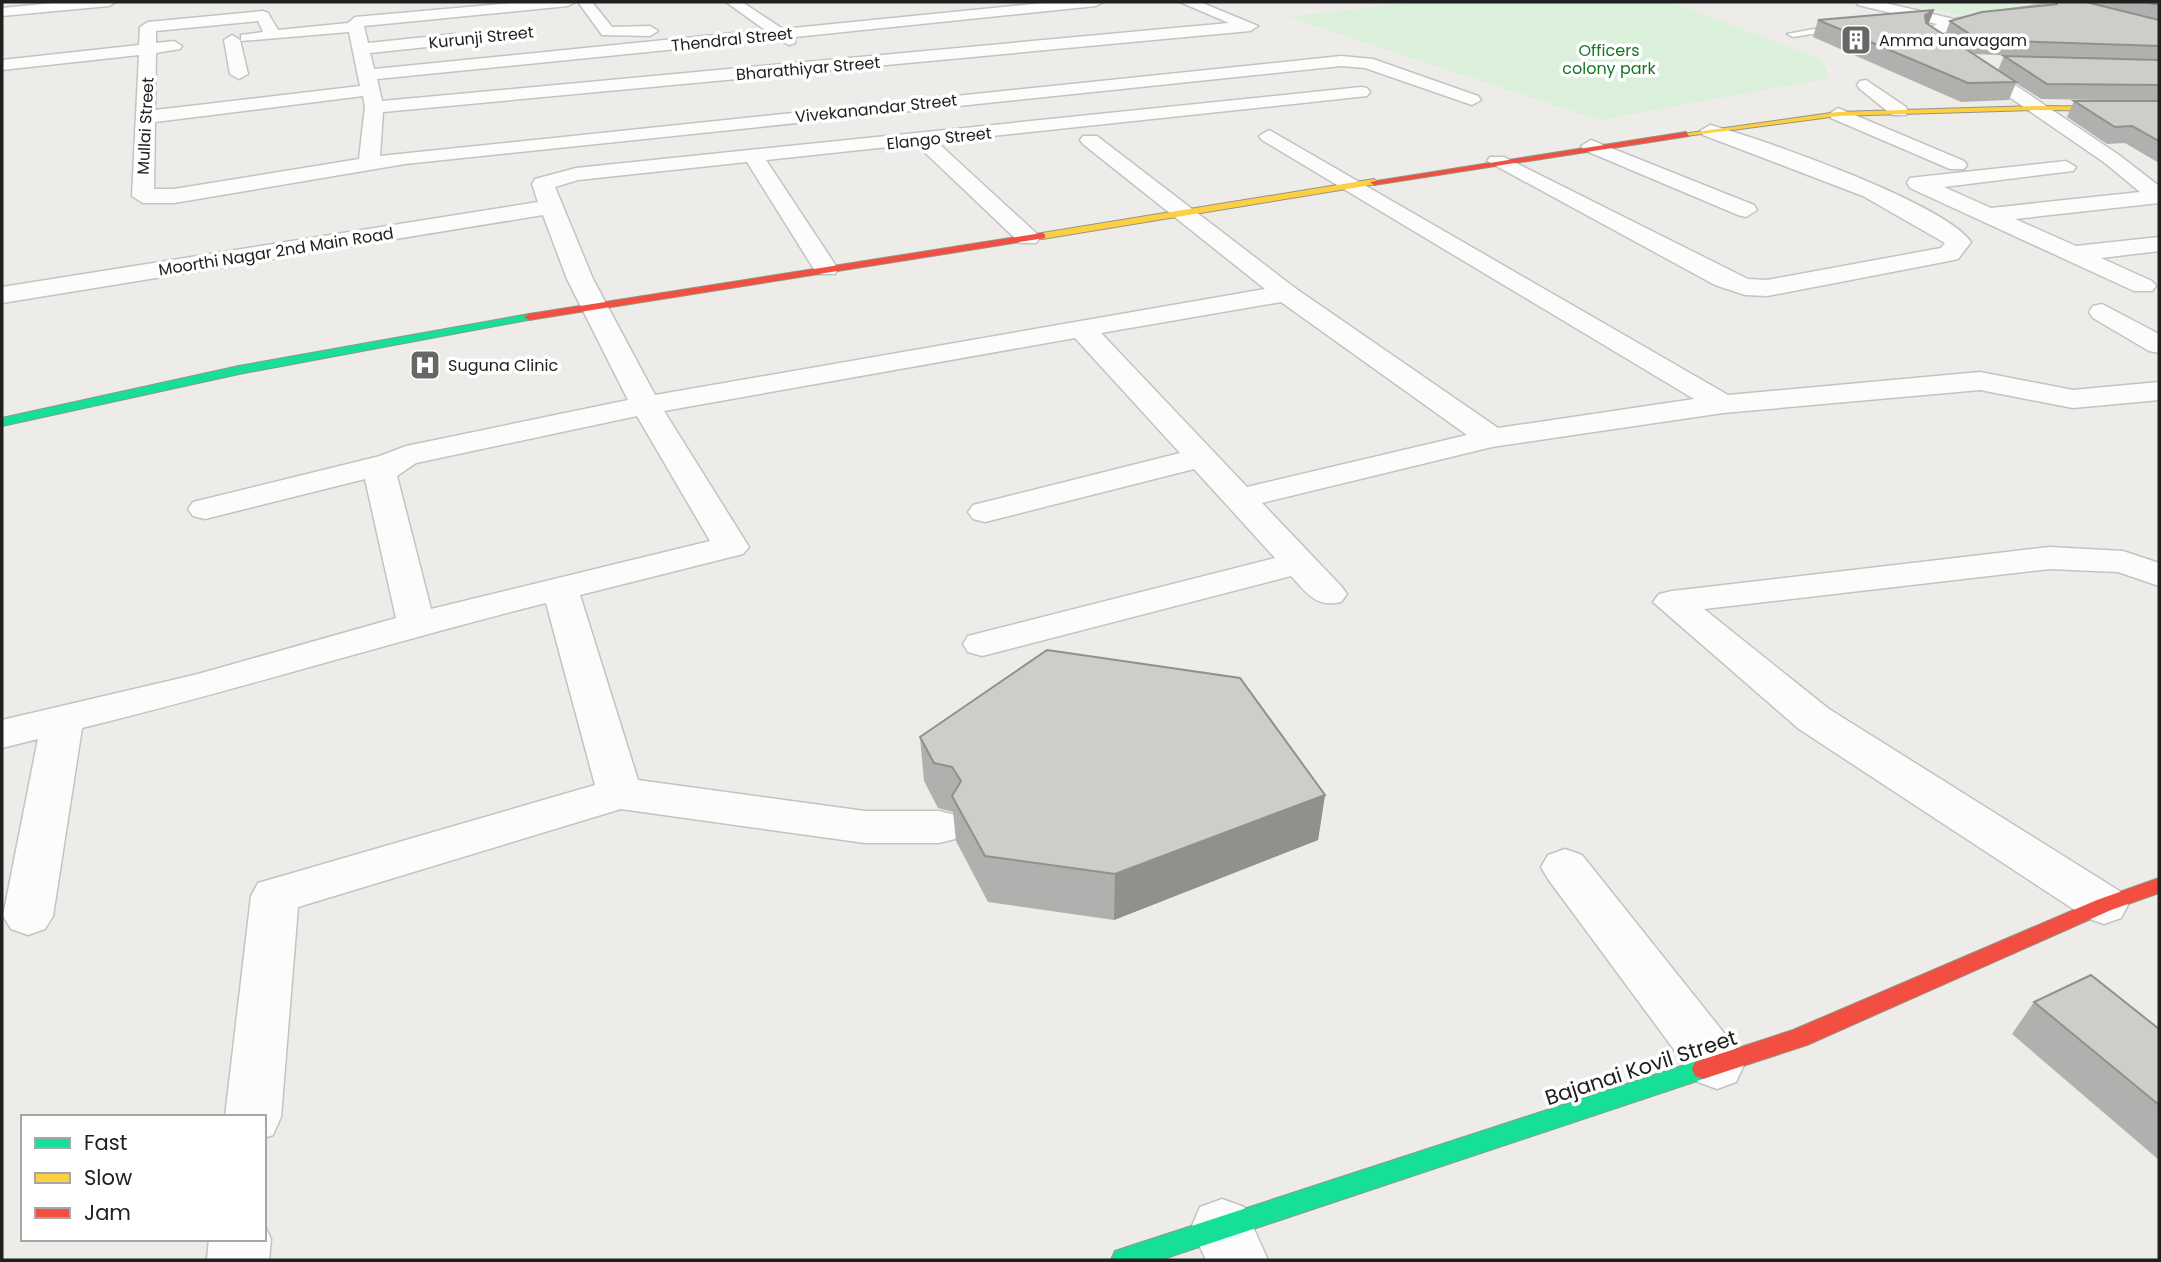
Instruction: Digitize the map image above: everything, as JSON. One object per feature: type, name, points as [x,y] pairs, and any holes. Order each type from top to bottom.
[{"type":"street","points":[[2,12],[109,2]]},
{"type":"street","points":[[239,74],[226,41],[356,24],[568,2]]},
{"type":"street","points":[[585,2],[594,25],[608,33],[618,34],[784,16]]},
{"type":"street","points":[[733,2],[802,49],[816,73]]},
{"type":"street","points":[[942,2],[968,15]]},
{"type":"street","name":"Thendral Street","points":[[370,91],[780,34],[1096,2]]},
{"type":"street","name":"Bharathiyar Street","points":[[370,91],[816,73],[1250,26],[1187,2]]},
{"type":"street","points":[[1863,2],[1953,23]]},
{"type":"street","points":[[2083,6],[1953,23],[1931,30],[1928,34],[2112,159],[2159,196]]},
{"type":"street","points":[[148,49],[148,27],[262,16],[273,36]]},
{"type":"street","points":[[356,24],[370,91],[369,163]]},
{"type":"street","name":"Kurunji Street","points":[[361,49],[467,38]]},
{"type":"street","points":[[2,65],[196,44]]},
{"type":"street","name":"Mullai Street","points":[[148,49],[142,193],[149,197]]},
{"type":"street","name":"Vivekanandar Street","points":[[149,197],[369,163],[837,106],[1341,61],[1382,67],[1472,100]]},
{"type":"street","points":[[1967,62],[2008,63]]},
{"type":"street","points":[[1866,85],[1899,111]]},
{"type":"street","points":[[147,117],[370,91]]},
{"type":"street","name":"Elango Street","points":[[550,207],[543,184],[561,177],[1361,92]]},
{"type":"street","points":[[837,106],[862,146]]},
{"type":"street","points":[[2,422],[239,370],[592,305],[1186,213],[1591,146],[1838,114],[2034,108],[2159,109]]},
{"type":"street","points":[[1838,114],[1957,165]]},
{"type":"street","points":[[1497,161],[1724,280],[1745,287],[1767,288],[1950,254],[1959,242],[1913,211],[1871,190],[1710,131]]},
{"type":"street","points":[[1269,136],[1357,185],[1723,404]]},
{"type":"street","points":[[922,139],[1028,238]]},
{"type":"street","points":[[1090,140],[1286,293],[1492,438]]},
{"type":"street","points":[[1591,146],[1746,209]]},
{"type":"street","points":[[754,157],[826,269]]},
{"type":"street","points":[[2112,159],[2147,160]]},
{"type":"street","points":[[2066,167],[1918,183],[2143,286]]},
{"type":"street","points":[[1986,215],[2159,196]]},
{"type":"street","points":[[2,734],[204,685],[416,624],[731,547],[646,405],[592,305],[550,207]]},
{"type":"street","name":"Moorthi Nagar 2nd Main Road","points":[[2,295],[550,207]]},
{"type":"street","points":[[2072,254],[2159,244]]},
{"type":"street","points":[[205,509],[391,463],[406,456],[646,405],[1286,293]]},
{"type":"street","points":[[2102,313],[2159,345]]},
{"type":"street","points":[[1082,329],[1328,594]]},
{"type":"street","points":[[1241,498],[1492,438],[1723,404],[1980,381],[2016,384],[2060,398],[2077,399],[2159,391]]},
{"type":"street","points":[[985,512],[1203,457]]},
{"type":"street","points":[[391,463],[380,474],[416,624]]},
{"type":"street","points":[[2104,905],[1814,719],[1672,602],[2050,558],[2123,562],[2159,575]]},
{"type":"street","points":[[982,645],[1299,563]]},
{"type":"street","points":[[560,589],[620,793]]},
{"type":"street","points":[[28,916],[63,718]]},
{"type":"street","points":[[253,1115],[275,896],[620,793],[865,827],[939,827]]},
{"type":"street","points":[[1565,867],[1717,1065]]},
{"type":"street","name":"Bajanai Kovil Street","points":[[1124,1260],[1229,1244],[1717,1065],[1799,1038],[2104,905],[2159,885]]},
{"type":"street","points":[[238,1260],[240,1241]]},
{"type":"lane","points":[[1884,20],[1920,15]]},
{"type":"lane","points":[[1793,34],[1871,22]]},
{"type":"green space","name":"Officers colony park","points":[[1415,2],[1670,2],[1821,59],[1830,78],[1599,120],[1289,17]]},
{"type":"green space","points":[[1900,2],[2007,2],[2042,9],[1983,20]]},
{"type":"building","points":[[2057,2],[2086,2],[2159,20],[2159,46],[1979,40],[1950,21],[1982,12]]},
{"type":"building","points":[[1934,10],[1925,15],[1926,23],[2016,82],[1968,83],[1818,20]]},
{"type":"building","points":[[2004,56],[2159,60],[2159,85],[2047,84]]},
{"type":"building","points":[[2074,101],[2159,101],[2159,141],[2132,126],[2115,127]]},
{"type":"building","points":[[1047,650],[1240,678],[1325,795],[1115,874],[985,856],[952,796],[961,781],[952,767],[934,763],[920,737]]},
{"type":"building","points":[[2091,975],[2159,1029],[2159,1105],[2034,1002]]},
{"type":"traffic: fast","points":[[2,422],[239,370],[529,317]]},
{"type":"traffic: fast","points":[[1124,1260],[1703,1069]]},
{"type":"traffic: slow","points":[[1686,134],[1838,114],[2034,108],[2159,109]]},
{"type":"traffic: slow","points":[[1042,236],[1374,182]]},
{"type":"traffic: jam","points":[[1374,182],[1686,134]]},
{"type":"traffic: jam","points":[[529,317],[1042,236]]},
{"type":"traffic: jam","points":[[1703,1069],[1799,1038],[2104,905],[2159,885]]},
{"type":"place","name":"Amma unavagam","points":[[1856,40]]},
{"type":"place","name":"Suguna Clinic","points":[[425,365]]}]
